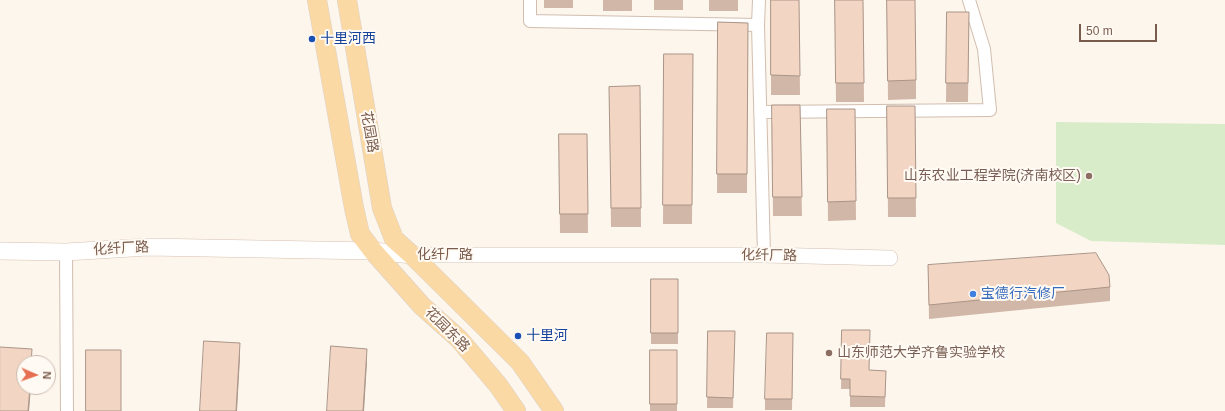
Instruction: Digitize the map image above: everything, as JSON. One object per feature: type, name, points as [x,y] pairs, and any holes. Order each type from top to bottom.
[{"type":"main road","name":"花园路","points":[[318,0],[354,208],[360,234],[373,252]]},
{"type":"main road","name":"花园路","points":[[346,0],[382,208],[394,239],[412,255]]},
{"type":"main road","name":"化纤厂路","points":[[0,251],[66,252],[148,247],[373,252],[412,255]]},
{"type":"main road","name":"花园东路","points":[[373,252],[422,306],[459,339],[498,385],[516,411]]},
{"type":"main road","name":"花园东路","points":[[412,255],[520,362],[554,411]]},
{"type":"street","points":[[530,0],[530,22],[758,25]]},
{"type":"street","points":[[759,0],[758,25],[764,255]]},
{"type":"street","points":[[760,112],[990,110],[984,49],[969,0]]},
{"type":"street","points":[[66,252],[67,411]]},
{"type":"street","name":"化纤厂路","points":[[412,255],[764,255],[890,258]]},
{"type":"green space","points":[[1056,122],[1225,124],[1225,245],[1091,241],[1056,223]]},
{"type":"building","points":[[771,0],[799,0],[800,76],[771,75]]},
{"type":"building","points":[[835,0],[863,0],[864,83],[836,83]]},
{"type":"building","points":[[887,0],[915,0],[916,80],[888,81]]},
{"type":"building","points":[[947,12],[969,12],[968,83],[946,83]]},
{"type":"building","points":[[718,22],[748,23],[747,174],[717,174]]},
{"type":"building","points":[[664,54],[693,54],[692,205],[663,205]]},
{"type":"building","points":[[640,86],[641,208],[611,208],[609,87]]},
{"type":"building","points":[[772,105],[800,105],[802,197],[773,197]]},
{"type":"building","points":[[887,106],[915,106],[916,198],[888,198]]},
{"type":"building","points":[[827,109],[855,109],[856,201],[828,202]]},
{"type":"building","points":[[559,134],[587,134],[588,214],[560,214]]},
{"type":"building","points":[[1096,253],[1109,275],[1110,287],[929,305],[928,265]]},
{"type":"building","points":[[651,279],[678,279],[678,333],[651,333]]},
{"type":"building","points":[[842,330],[870,330],[869,370],[886,371],[885,397],[850,396],[850,379],[841,379]]},
{"type":"building","points":[[708,331],[735,331],[733,398],[707,397]]},
{"type":"building","points":[[767,333],[793,333],[792,399],[765,399]]},
{"type":"building","points":[[204,341],[240,343],[236,411],[200,411]]},
{"type":"building","points":[[331,346],[367,349],[363,411],[327,411]]},
{"type":"building","points":[[0,347],[32,349],[32,355],[16,355],[16,395],[29,395],[28,411],[0,411]]},
{"type":"building","points":[[86,350],[121,350],[121,411],[86,411]]},
{"type":"building","points":[[650,350],[677,350],[677,404],[650,404]]},
{"type":"place","name":"十里河西","points":[[312,39]]},
{"type":"place","name":"山东农业工程学院(济南校区)","points":[[1089,176]]},
{"type":"place","name":"宝德行汽修厂","points":[[973,294]]},
{"type":"place","name":"十里河","points":[[518,336]]},
{"type":"place","name":"山东师范大学齐鲁实验学校","points":[[829,353]]}]
